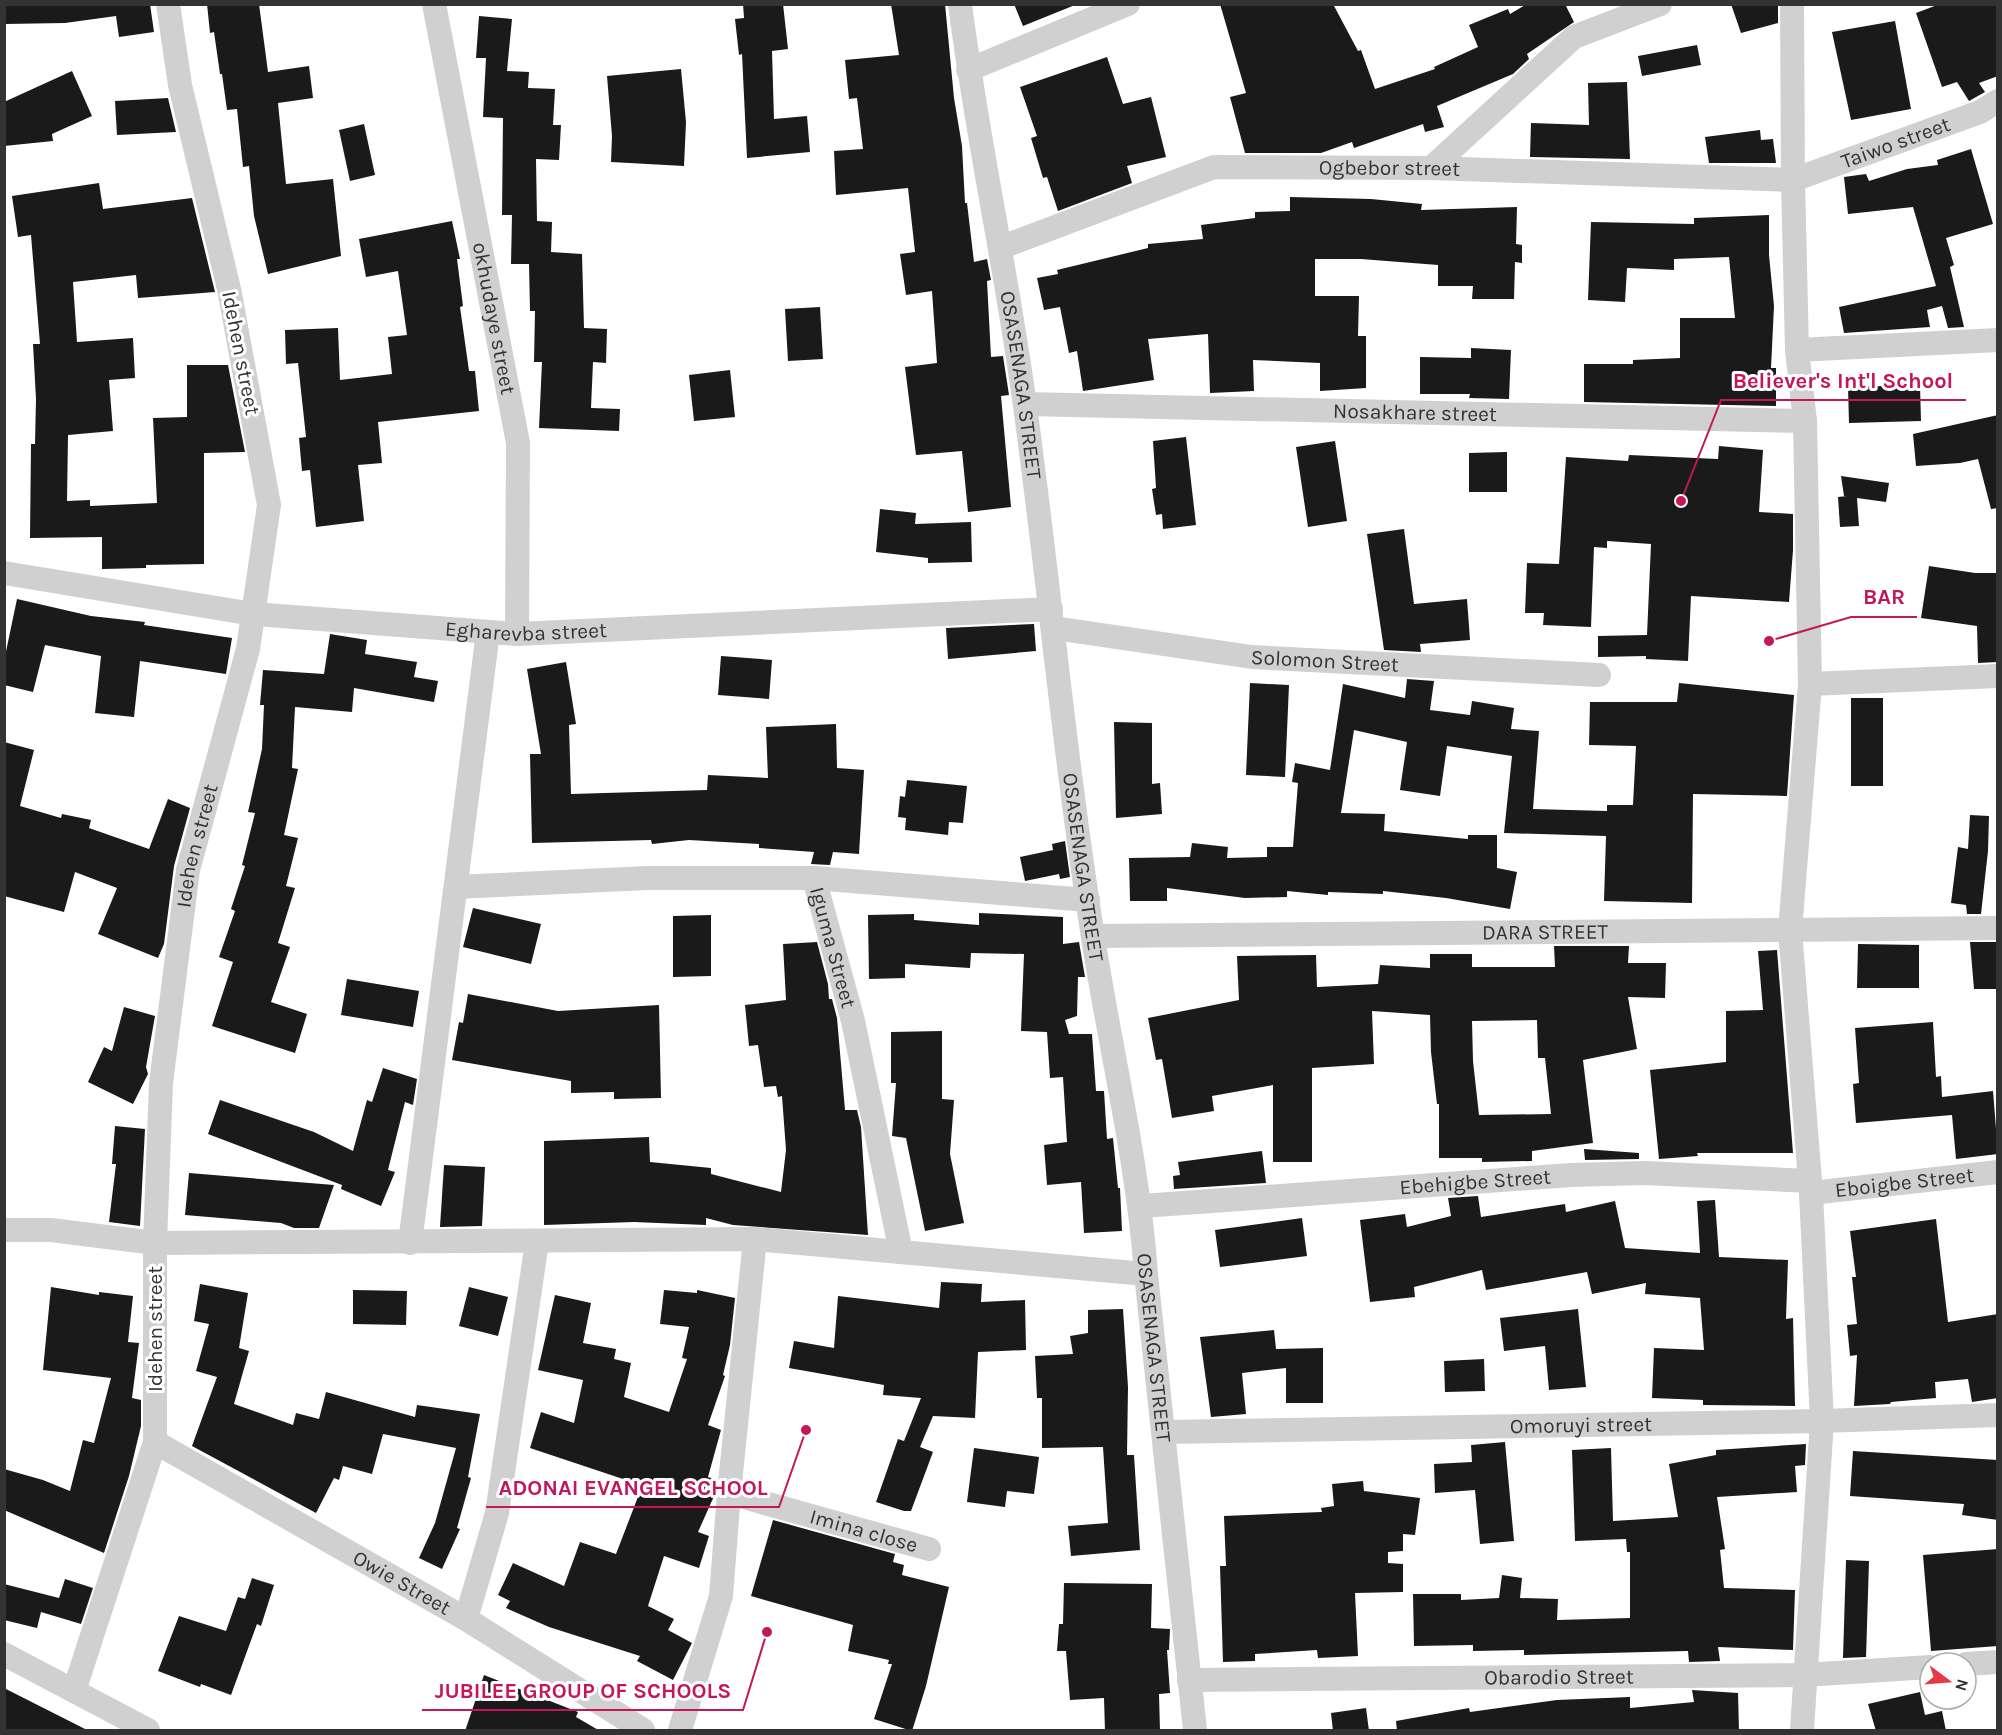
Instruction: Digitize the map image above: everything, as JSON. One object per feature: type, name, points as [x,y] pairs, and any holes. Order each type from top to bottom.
[{"type":"street","name":"Idehen street","points":[[74,1691],[155,1442],[155,1243],[161,1083],[188,870],[248,649],[269,505],[229,290],[180,84],[168,4]]},
{"type":"street","name":"okhudaye street","points":[[434,4],[518,442],[517,634]]},
{"type":"street","name":"OSASENAGA STREET","points":[[960,4],[968,70],[1002,247],[1025,404],[1093,936],[1142,1206],[1146,1274],[1165,1432],[1195,1731]]},
{"type":"street","points":[[968,70],[1128,4]]},
{"type":"street","points":[[1431,168],[1574,37],[1660,4]]},
{"type":"street","points":[[1792,4],[1792,180],[1797,350],[1805,421],[1810,684],[1790,930],[1811,1187],[1822,1421],[1802,1731]]},
{"type":"street","name":"Taiwo street","points":[[1792,180],[1980,112],[1998,101]]},
{"type":"street","name":"Ogbebor street","points":[[1002,247],[1214,167],[1431,168],[1792,180]]},
{"type":"street","points":[[1797,350],[1998,340]]},
{"type":"street","name":"Nosakhare street","points":[[1025,404],[1805,421]]},
{"type":"street","name":"Egharevba street","points":[[4,573],[253,614],[517,634],[1052,619]]},
{"type":"street","name":"Solomon Street","points":[[1052,619],[1252,657],[1599,675]]},
{"type":"street","points":[[410,1243],[488,632]]},
{"type":"street","points":[[1810,684],[1998,676]]},
{"type":"street","points":[[456,887],[648,878],[814,878]]},
{"type":"street","name":"Iguma Street","points":[[901,1252],[853,1021],[814,878],[1088,900]]},
{"type":"street","name":"DARA STREET","points":[[1093,936],[1998,928]]},
{"type":"street","name":"Eboigbe Street","points":[[1811,1187],[1998,1172]]},
{"type":"street","name":"Ebehigbe Street","points":[[1142,1206],[1571,1175],[1645,1173],[1811,1187]]},
{"type":"street","points":[[4,1230],[51,1230],[155,1243],[755,1239],[1146,1274]]},
{"type":"street","points":[[680,1731],[721,1596],[729,1493],[755,1239]]},
{"type":"street","points":[[466,1619],[497,1513],[537,1242]]},
{"type":"street","name":"Omoruyi street","points":[[1165,1432],[1822,1421],[1998,1415]]},
{"type":"street","name":"Owie Street","points":[[155,1442],[466,1619],[643,1731]]},
{"type":"street","name":"Imina close","points":[[729,1493],[929,1549]]},
{"type":"street","points":[[4,1654],[148,1731]]},
{"type":"street","points":[[1978,1663],[1998,1662]]},
{"type":"street","name":"Obarodio Street","points":[[1189,1680],[1804,1675],[1918,1667]]},
{"type":"building","points":[[4,4],[150,4],[154,32],[119,37],[116,16],[65,23],[4,24]]},
{"type":"building","points":[[207,4],[259,4],[268,72],[309,66],[313,98],[278,103],[286,184],[333,179],[341,256],[268,274],[254,216],[249,166],[243,167],[237,109],[227,110],[214,32],[210,33]]},
{"type":"building","points":[[743,4],[783,4],[788,49],[772,51],[774,119],[807,116],[810,152],[747,158],[742,54],[739,55],[735,19],[744,18]]},
{"type":"building","points":[[891,4],[945,4],[954,98],[962,146],[965,203],[967,203],[974,262],[987,259],[991,280],[987,281],[991,357],[1003,356],[1009,395],[1001,396],[1011,507],[968,512],[962,451],[916,455],[905,367],[937,363],[932,291],[906,295],[900,254],[915,252],[908,188],[836,195],[834,151],[863,149],[857,98],[849,99],[845,60],[899,55]]},
{"type":"building","points":[[1014,4],[1074,4],[1075,5],[1023,26]]},
{"type":"building","points":[[1220,4],[1333,4],[1358,51],[1361,50],[1375,89],[1435,69],[1434,67],[1478,47],[1469,25],[1508,9],[1510,14],[1527,4],[1565,4],[1574,22],[1527,54],[1529,59],[1513,74],[1437,106],[1444,127],[1425,132],[1423,124],[1354,148],[1352,142],[1321,153],[1245,153],[1230,97],[1246,93]]},
{"type":"building","points":[[1731,4],[1778,4],[1778,23],[1741,33]]},
{"type":"building","points":[[1940,4],[1998,4],[1998,76],[1979,83],[1985,92],[1969,101],[1957,82],[1942,87],[1916,13]]},
{"type":"building","points":[[479,16],[512,19],[507,71],[529,72],[528,88],[555,89],[553,125],[561,125],[559,160],[536,159],[537,221],[552,222],[551,252],[582,254],[584,328],[607,329],[606,363],[593,362],[591,408],[620,409],[619,431],[539,428],[542,362],[534,362],[535,311],[530,311],[529,264],[511,264],[512,215],[502,215],[503,118],[483,117],[486,58],[476,58]]},
{"type":"building","points":[[1895,21],[1911,109],[1851,120],[1832,32]]},
{"type":"building","points":[[1697,45],[1701,65],[1642,76],[1638,56]]},
{"type":"building","points":[[1107,57],[1123,104],[1151,97],[1166,157],[1127,166],[1132,183],[1058,211],[1047,177],[1043,178],[1031,138],[1037,136],[1020,87]]},
{"type":"building","points":[[681,69],[686,122],[684,166],[611,162],[612,136],[607,76]]},
{"type":"building","points":[[72,71],[92,116],[52,134],[53,141],[4,146],[4,102]]},
{"type":"building","points":[[1627,82],[1630,159],[1530,157],[1531,123],[1589,125],[1588,83]]},
{"type":"building","points":[[168,98],[176,132],[117,135],[115,101]]},
{"type":"building","points":[[364,124],[375,175],[350,181],[339,130]]},
{"type":"building","points":[[1760,130],[1761,140],[1773,139],[1776,163],[1709,163],[1705,137]]},
{"type":"building","points":[[1971,149],[1993,224],[1946,238],[1954,265],[1950,267],[1964,327],[1948,328],[1942,306],[1927,310],[1930,327],[1844,333],[1839,307],[1936,286],[1913,207],[1848,214],[1844,177],[1866,174],[1869,181],[1907,169],[1938,165],[1937,160]]},
{"type":"building","points":[[99,183],[103,209],[192,198],[215,292],[138,298],[136,275],[73,282],[77,342],[133,338],[135,378],[109,380],[113,431],[68,435],[67,501],[90,500],[90,506],[157,503],[153,418],[187,417],[187,365],[228,365],[245,452],[204,453],[204,564],[146,565],[146,568],[102,569],[102,537],[30,538],[31,444],[35,444],[36,399],[33,344],[40,344],[31,235],[18,237],[12,196]]},
{"type":"building","points":[[1290,197],[1371,199],[1422,204],[1421,210],[1517,207],[1516,244],[1522,245],[1522,263],[1515,262],[1514,299],[1472,299],[1473,286],[1438,286],[1438,265],[1361,259],[1315,259],[1315,296],[1359,296],[1358,336],[1366,336],[1366,388],[1320,391],[1320,363],[1253,360],[1254,391],[1210,393],[1208,334],[1148,339],[1154,380],[1083,391],[1077,351],[1069,353],[1060,307],[1044,310],[1037,278],[1058,274],[1057,270],[1148,248],[1148,244],[1203,239],[1201,225],[1255,218],[1255,212],[1290,211]]},
{"type":"building","points":[[1769,215],[1769,255],[1774,306],[1771,368],[1776,368],[1776,406],[1584,402],[1584,364],[1633,364],[1633,360],[1680,358],[1680,318],[1735,318],[1729,257],[1674,259],[1674,270],[1627,268],[1625,302],[1588,300],[1591,222],[1694,224],[1694,218]]},
{"type":"building","points":[[452,221],[460,259],[457,259],[463,306],[460,307],[469,371],[475,371],[479,411],[378,422],[382,463],[358,465],[364,521],[316,527],[310,470],[302,471],[299,438],[306,437],[298,363],[286,364],[285,330],[338,328],[340,380],[392,374],[388,337],[407,335],[398,271],[366,277],[359,239]]},
{"type":"building","points":[[820,307],[823,359],[788,361],[785,309]]},
{"type":"building","points":[[1471,348],[1511,350],[1509,399],[1469,398],[1470,394],[1420,394],[1420,357],[1471,358]]},
{"type":"building","points":[[730,370],[735,417],[694,421],[689,375]]},
{"type":"building","points":[[1920,385],[1921,421],[1849,423],[1848,387]]},
{"type":"building","points":[[1998,415],[1998,508],[1991,509],[1978,459],[1960,463],[1916,466],[1913,434]]},
{"type":"building","points":[[1186,437],[1196,525],[1163,529],[1162,514],[1156,515],[1152,489],[1156,488],[1153,441]]},
{"type":"building","points":[[1335,441],[1347,521],[1308,527],[1296,447]]},
{"type":"building","points":[[1719,446],[1763,450],[1759,512],[1793,514],[1789,602],[1691,596],[1688,661],[1646,659],[1646,656],[1598,657],[1598,636],[1647,635],[1651,544],[1607,541],[1607,548],[1594,547],[1591,627],[1543,625],[1544,613],[1525,613],[1527,563],[1559,564],[1566,457],[1628,461],[1629,455],[1718,459]]},
{"type":"building","points":[[1507,452],[1507,492],[1469,492],[1469,453]]},
{"type":"building","points":[[1841,476],[1889,483],[1886,502],[1857,498],[1859,526],[1840,527],[1838,497],[1847,496],[1844,496]]},
{"type":"building","points":[[880,509],[916,513],[915,524],[971,522],[972,562],[928,563],[928,558],[876,552]]},
{"type":"building","points":[[1404,529],[1414,604],[1467,599],[1470,640],[1420,644],[1421,652],[1384,650],[1367,534]]},
{"type":"building","points":[[1929,566],[1975,573],[1998,573],[1998,662],[1978,663],[1977,626],[1921,618]]},
{"type":"building","points":[[17,599],[91,616],[145,622],[144,625],[232,638],[226,674],[140,661],[134,717],[95,713],[101,656],[45,645],[33,692],[4,685],[4,661]]},
{"type":"building","points":[[1034,624],[1036,651],[948,659],[946,628]]},
{"type":"building","points":[[330,634],[367,640],[365,654],[417,662],[414,677],[438,681],[434,702],[354,688],[352,712],[295,707],[292,768],[298,769],[284,835],[298,838],[286,886],[295,888],[278,943],[290,947],[271,1002],[307,1014],[295,1053],[212,1026],[233,962],[219,957],[235,911],[231,909],[245,866],[242,865],[255,813],[248,812],[262,749],[264,705],[260,705],[263,670],[324,674]]},
{"type":"building","points":[[721,656],[772,660],[769,699],[718,695]]},
{"type":"building","points":[[566,662],[576,724],[569,725],[571,794],[707,790],[708,775],[768,778],[766,727],[836,724],[837,768],[864,770],[859,854],[833,852],[830,865],[811,864],[814,852],[759,848],[759,844],[689,840],[652,844],[651,840],[532,843],[530,754],[541,754],[527,669]]},
{"type":"building","points":[[1407,679],[1434,681],[1430,710],[1470,715],[1472,701],[1514,708],[1511,729],[1539,731],[1533,809],[1607,811],[1607,805],[1633,805],[1636,746],[1589,745],[1590,702],[1677,702],[1679,683],[1794,695],[1787,796],[1693,794],[1692,903],[1604,901],[1606,836],[1504,833],[1512,756],[1447,746],[1440,796],[1400,790],[1407,742],[1354,730],[1341,813],[1385,814],[1384,831],[1468,839],[1468,835],[1497,835],[1497,868],[1517,872],[1510,909],[1446,898],[1383,891],[1383,894],[1328,892],[1328,895],[1287,891],[1287,897],[1245,898],[1167,888],[1167,901],[1130,901],[1129,858],[1190,857],[1192,843],[1228,847],[1227,858],[1267,857],[1267,847],[1293,847],[1298,783],[1292,782],[1295,763],[1330,770],[1343,684],[1405,698]]},
{"type":"building","points":[[1250,683],[1289,685],[1285,777],[1246,775]]},
{"type":"building","points":[[1851,698],[1883,698],[1883,786],[1851,786]]},
{"type":"building","points":[[1114,722],[1152,723],[1152,784],[1160,783],[1162,814],[1116,818]]},
{"type":"building","points":[[4,742],[34,750],[20,806],[61,818],[62,814],[91,820],[89,828],[149,849],[168,799],[190,808],[174,866],[164,944],[158,958],[98,934],[117,888],[75,872],[64,912],[4,896]]},
{"type":"building","points":[[907,780],[967,786],[963,823],[949,822],[948,835],[905,830],[906,818],[898,817],[900,796],[905,797]]},
{"type":"building","points":[[1970,815],[1989,816],[1988,851],[1981,914],[1967,914],[1966,905],[1951,903],[1958,847],[1968,849]]},
{"type":"building","points":[[1065,841],[1070,877],[1060,879],[1059,874],[1025,881],[1020,857],[1053,850],[1052,844]]},
{"type":"building","points":[[473,908],[541,924],[531,964],[463,947]]},
{"type":"building","points":[[979,913],[1063,917],[1063,944],[1079,942],[1085,977],[1078,977],[1077,1016],[1065,1020],[1069,1034],[1092,1034],[1096,1091],[1104,1091],[1107,1139],[1113,1138],[1118,1188],[1120,1188],[1122,1231],[1084,1233],[1081,1182],[1047,1185],[1044,1145],[1067,1142],[1063,1077],[1050,1078],[1047,1032],[1021,1031],[1024,954],[971,953],[970,968],[905,964],[905,978],[869,979],[868,915],[914,914],[914,920],[979,925]]},
{"type":"building","points":[[711,915],[711,976],[673,977],[673,916]]},
{"type":"building","points":[[817,942],[828,984],[829,999],[832,999],[837,1018],[845,1110],[857,1110],[861,1127],[868,1235],[733,1225],[706,1218],[706,1225],[634,1222],[544,1225],[544,1141],[649,1137],[650,1162],[711,1168],[711,1174],[781,1192],[786,1150],[782,1096],[778,1097],[776,1086],[764,1087],[758,1045],[749,1046],[745,1005],[786,1000],[783,944]]},
{"type":"building","points":[[1970,942],[1998,942],[1998,989],[1974,989]]},
{"type":"building","points":[[1858,944],[1919,945],[1919,988],[1857,988]]},
{"type":"building","points":[[1554,946],[1629,946],[1628,963],[1666,963],[1665,998],[1628,997],[1637,1049],[1583,1060],[1593,1143],[1532,1151],[1532,1161],[1482,1162],[1482,1158],[1439,1158],[1439,1104],[1437,1104],[1431,1052],[1430,1015],[1372,1011],[1374,1064],[1312,1068],[1312,1162],[1273,1162],[1273,1085],[1212,1096],[1214,1111],[1172,1118],[1162,1059],[1156,1060],[1148,1018],[1239,1000],[1237,956],[1316,955],[1317,987],[1378,984],[1380,965],[1430,968],[1430,954],[1472,954],[1472,967],[1555,967]],"holes":[[[1537,1020],[1538,1058],[1545,1058],[1551,1114],[1479,1115],[1473,1061],[1472,1021]]]},
{"type":"building","points":[[1777,950],[1793,1153],[1697,1153],[1698,1156],[1659,1159],[1650,1070],[1726,1062],[1726,1011],[1763,1010],[1758,951]]},
{"type":"building","points":[[347,979],[419,991],[413,1027],[341,1015]]},
{"type":"building","points":[[468,994],[558,1011],[659,1005],[661,1098],[614,1099],[614,1092],[571,1093],[571,1081],[452,1060],[459,1022],[463,1023]]},
{"type":"building","points":[[124,1007],[155,1016],[146,1067],[148,1074],[133,1104],[88,1082],[104,1047],[112,1051]]},
{"type":"building","points":[[1933,1022],[1936,1077],[1941,1076],[1942,1097],[1993,1091],[1998,1154],[1956,1159],[1952,1115],[1856,1123],[1853,1084],[1859,1083],[1855,1028]]},
{"type":"building","points":[[942,1031],[942,1099],[954,1100],[950,1154],[964,1223],[925,1231],[906,1138],[892,1136],[896,1083],[891,1083],[891,1032]]},
{"type":"building","points":[[383,1068],[417,1079],[413,1105],[405,1102],[388,1170],[395,1172],[381,1206],[341,1189],[342,1185],[208,1134],[220,1100],[314,1132],[353,1151],[367,1100],[372,1102]]},
{"type":"building","points":[[115,1126],[145,1129],[140,1226],[109,1222],[116,1164],[112,1164]]},
{"type":"building","points":[[1584,1149],[1639,1153],[1639,1159],[1585,1160]]},
{"type":"building","points":[[1262,1151],[1266,1183],[1174,1189],[1173,1176],[1180,1175],[1178,1162]]},
{"type":"building","points":[[444,1165],[485,1167],[482,1226],[440,1227]]},
{"type":"building","points":[[189,1173],[334,1185],[319,1228],[294,1228],[281,1223],[185,1215]]},
{"type":"building","points":[[1478,1196],[1481,1217],[1565,1204],[1566,1212],[1615,1201],[1625,1248],[1700,1253],[1697,1201],[1715,1200],[1719,1257],[1788,1260],[1786,1319],[1793,1318],[1795,1406],[1703,1405],[1703,1400],[1652,1398],[1654,1348],[1704,1350],[1700,1298],[1645,1294],[1646,1283],[1592,1294],[1587,1272],[1486,1290],[1482,1270],[1414,1287],[1415,1297],[1370,1302],[1360,1220],[1405,1214],[1407,1227],[1451,1216],[1448,1198]]},
{"type":"building","points":[[1302,1218],[1307,1256],[1220,1267],[1215,1230]]},
{"type":"building","points":[[1936,1219],[1948,1322],[1998,1314],[1998,1398],[1972,1402],[1968,1379],[1935,1382],[1936,1398],[1854,1406],[1857,1355],[1850,1356],[1847,1325],[1857,1324],[1852,1277],[1856,1277],[1850,1231]]},
{"type":"building","points":[[941,1282],[982,1284],[981,1302],[1025,1300],[1026,1350],[978,1352],[975,1418],[933,1416],[920,1447],[933,1452],[911,1511],[904,1511],[876,1502],[898,1439],[904,1441],[921,1398],[883,1395],[884,1385],[789,1368],[794,1341],[834,1348],[838,1296],[939,1308]]},
{"type":"building","points":[[200,1284],[248,1293],[239,1348],[249,1351],[234,1404],[293,1425],[296,1413],[319,1419],[326,1392],[415,1417],[417,1405],[480,1414],[468,1477],[471,1478],[457,1528],[460,1529],[442,1569],[419,1558],[435,1523],[456,1448],[383,1434],[372,1474],[343,1466],[339,1480],[334,1478],[316,1513],[192,1446],[217,1377],[196,1371],[209,1324],[194,1321]]},
{"type":"building","points":[[51,1287],[99,1295],[99,1292],[133,1296],[128,1342],[139,1343],[132,1398],[141,1400],[141,1426],[129,1476],[104,1553],[4,1510],[4,1469],[43,1480],[70,1491],[83,1440],[94,1443],[111,1378],[43,1370]]},
{"type":"building","points":[[469,1287],[508,1297],[498,1336],[459,1326]]},
{"type":"building","points":[[353,1290],[407,1291],[406,1325],[353,1324]]},
{"type":"building","points":[[664,1290],[697,1293],[697,1290],[735,1298],[730,1345],[723,1375],[725,1376],[708,1425],[721,1430],[708,1477],[716,1480],[715,1494],[698,1532],[709,1536],[699,1568],[664,1556],[648,1606],[674,1619],[668,1630],[692,1643],[673,1680],[637,1661],[640,1656],[549,1627],[506,1608],[510,1601],[498,1595],[513,1563],[564,1586],[580,1542],[616,1554],[641,1489],[626,1480],[530,1448],[541,1412],[574,1423],[583,1380],[538,1370],[555,1295],[591,1303],[583,1343],[616,1349],[614,1359],[631,1363],[624,1397],[669,1412],[687,1359],[682,1358],[689,1327],[660,1324]]},
{"type":"building","points":[[1123,1309],[1128,1387],[1127,1455],[1134,1455],[1140,1550],[1071,1556],[1068,1526],[1108,1523],[1103,1447],[1042,1448],[1042,1398],[1037,1398],[1035,1356],[1073,1354],[1070,1336],[1088,1333],[1088,1310]]},
{"type":"building","points":[[1578,1309],[1586,1387],[1549,1390],[1545,1346],[1504,1351],[1500,1318]]},
{"type":"building","points":[[1274,1330],[1276,1349],[1323,1348],[1323,1403],[1286,1403],[1286,1368],[1242,1373],[1246,1414],[1211,1417],[1200,1337]]},
{"type":"building","points":[[1484,1359],[1485,1391],[1445,1392],[1444,1361]]},
{"type":"building","points":[[1505,1442],[1514,1541],[1480,1544],[1475,1490],[1435,1493],[1434,1464],[1472,1462],[1471,1445]]},
{"type":"building","points":[[1806,1444],[1805,1465],[1795,1466],[1797,1492],[1717,1497],[1725,1549],[1720,1550],[1724,1588],[1795,1590],[1793,1650],[1718,1647],[1720,1661],[1689,1662],[1688,1651],[1524,1655],[1524,1650],[1473,1651],[1473,1645],[1414,1646],[1413,1594],[1461,1594],[1461,1600],[1499,1598],[1502,1575],[1522,1578],[1520,1598],[1558,1599],[1557,1620],[1630,1618],[1630,1552],[1627,1552],[1626,1539],[1575,1541],[1572,1450],[1611,1448],[1613,1521],[1678,1517],[1669,1464],[1716,1455],[1716,1450]]},
{"type":"building","points":[[974,1448],[1039,1457],[1034,1494],[1007,1491],[1005,1507],[967,1502]]},
{"type":"building","points":[[1853,1451],[1998,1460],[1998,1520],[1962,1515],[1964,1504],[1850,1496]]},
{"type":"building","points":[[1363,1481],[1364,1491],[1420,1498],[1415,1535],[1403,1534],[1403,1551],[1388,1552],[1388,1563],[1403,1564],[1403,1592],[1355,1593],[1358,1656],[1318,1658],[1317,1650],[1255,1654],[1255,1661],[1223,1662],[1220,1566],[1226,1566],[1224,1516],[1322,1512],[1321,1508],[1334,1506],[1332,1484]]},
{"type":"building","points":[[773,1520],[895,1554],[893,1562],[904,1565],[902,1575],[949,1587],[926,1686],[912,1731],[874,1719],[892,1664],[888,1664],[889,1660],[848,1651],[853,1625],[751,1596]]},
{"type":"building","points":[[1998,1549],[1998,1646],[1931,1651],[1923,1555]]},
{"type":"building","points":[[1846,1560],[1869,1561],[1866,1657],[1843,1658]]},
{"type":"building","points":[[252,1578],[274,1585],[261,1626],[257,1624],[231,1695],[201,1684],[200,1687],[158,1671],[179,1616],[226,1631],[238,1597],[245,1599]]},
{"type":"building","points":[[65,1579],[93,1588],[81,1624],[41,1612],[37,1628],[4,1620],[4,1584],[59,1598]]},
{"type":"building","points":[[1064,1583],[1152,1584],[1151,1628],[1170,1629],[1169,1650],[1167,1650],[1170,1693],[1159,1694],[1160,1731],[1105,1731],[1104,1698],[1070,1700],[1066,1651],[1057,1651],[1059,1624],[1063,1624]]},
{"type":"building","points":[[484,1675],[578,1712],[576,1717],[600,1731],[465,1731]]},
{"type":"building","points":[[4,1688],[89,1731],[4,1731]]},
{"type":"building","points":[[1692,1690],[1738,1693],[1739,1731],[1397,1731],[1396,1721],[1469,1708],[1470,1712],[1557,1700],[1630,1697],[1630,1708],[1694,1702]]},
{"type":"building","points":[[1918,1692],[1918,1711],[1924,1711],[1925,1715],[1942,1711],[1946,1731],[1876,1731],[1868,1704]]},
{"type":"building","points":[[1366,1708],[1369,1731],[1333,1731],[1331,1713]]},
{"type":"place","name":"Believer's Int'l School","points":[[1681,501]]},
{"type":"place","name":"BAR","points":[[1769,641]]},
{"type":"place","name":"ADONAI EVANGEL SCHOOL","points":[[806,1430]]},
{"type":"place","name":"JUBILEE GROUP OF SCHOOLS","points":[[767,1632]]}]
